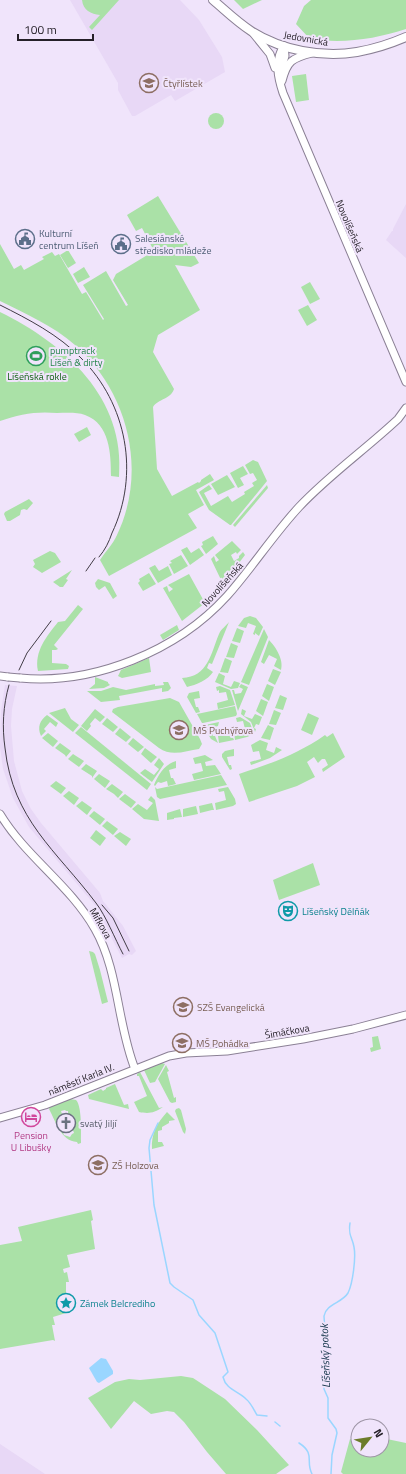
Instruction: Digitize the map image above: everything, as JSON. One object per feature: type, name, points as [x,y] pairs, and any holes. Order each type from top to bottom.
[{"type":"main road","name":"Jedovnická","points":[[213,0],[251,31],[263,38],[284,46],[314,52],[356,52],[389,44],[406,37]]},
{"type":"street","points":[[251,31],[270,54],[280,82]]},
{"type":"street","name":"Novolíšeňská","points":[[284,46],[278,57],[280,82],[299,133],[406,382]]},
{"type":"street","points":[[280,82],[287,64],[297,57],[314,52]]},
{"type":"street","name":"Novolíšeňská","points":[[0,676],[35,680],[108,669],[155,650],[178,637],[202,620],[226,597],[300,506],[393,424],[406,408]]},
{"type":"street","name":"Mifkova","points":[[0,814],[20,841],[74,900],[96,930],[102,943],[110,970],[135,1069]]},
{"type":"street","name":"Šimáčkova","points":[[169,1056],[227,1051],[303,1039],[406,1015]]},
{"type":"street","name":"náměstí Karla IV.","points":[[0,1118],[44,1105],[169,1056]]},
{"type":"shaded area","points":[[70,0],[180,0],[199,20],[222,57],[225,72],[175,101],[171,95],[135,116],[132,116],[118,90],[118,83]]},
{"type":"shaded area","points":[[406,204],[406,258],[386,240],[393,231]]},
{"type":"shaded area","points":[[5,685],[17,686],[12,709],[11,726],[14,761],[22,791],[31,809],[41,823],[100,893],[103,901],[123,926],[136,951],[132,955],[129,954],[122,958],[94,904],[29,827],[13,798],[3,769],[0,747],[1,711]]},
{"type":"shaded area","points":[[0,1444],[45,1474],[0,1474]]},
{"type":"green space","points":[[82,0],[119,0],[92,30],[89,27],[100,15],[88,11]]},
{"type":"green space","points":[[234,0],[262,0],[243,9]]},
{"type":"green space","points":[[311,0],[406,0],[406,29],[381,36],[346,41],[309,38],[296,24],[304,6]]},
{"type":"green space","points":[[306,74],[309,100],[296,102],[292,76]]},
{"type":"green space","points":[[216,113],[223,118],[224,121],[219,128],[216,129],[209,124],[208,121],[213,114]]},
{"type":"green space","points":[[158,196],[199,263],[191,267],[175,265],[200,310],[158,335],[153,352],[174,389],[170,395],[155,404],[153,407],[157,469],[172,496],[198,482],[199,483],[210,474],[214,480],[196,490],[204,505],[188,514],[197,528],[109,576],[100,560],[117,535],[126,510],[131,484],[131,459],[128,433],[120,409],[108,385],[93,364],[75,345],[48,326],[0,301],[0,244],[14,269],[21,265],[24,270],[44,259],[42,257],[52,252],[55,256],[59,254],[82,294],[86,292],[103,320],[104,319],[83,285],[106,271],[126,306],[128,305],[113,280],[116,274],[154,251],[142,228],[136,231],[127,215]]},
{"type":"green space","points":[[68,250],[76,263],[68,268],[60,255]]},
{"type":"green space","points":[[84,267],[90,277],[78,283],[73,274]]},
{"type":"green space","points":[[310,282],[320,299],[310,304],[301,287]]},
{"type":"green space","points":[[308,305],[317,320],[307,326],[298,310]]},
{"type":"green space","name":"Líšeňská rokle","points":[[0,312],[47,340],[68,357],[86,377],[102,399],[112,422],[119,449],[119,477],[111,476],[109,449],[104,432],[100,425],[85,415],[79,413],[42,412],[21,415],[0,421]]},
{"type":"green space","points":[[87,427],[91,435],[79,442],[74,434]]},
{"type":"green space","points":[[253,460],[258,462],[267,481],[230,525],[209,510],[199,492],[209,485],[212,489],[204,493],[211,506],[228,496],[232,502],[245,494],[244,492],[254,486],[252,483],[257,480],[253,473],[250,474],[245,465]]},
{"type":"green space","points":[[243,466],[248,474],[240,478],[244,485],[238,488],[230,473]]},
{"type":"green space","points":[[227,475],[235,487],[218,495],[211,484]]},
{"type":"green space","points":[[267,485],[268,488],[235,527],[233,525]]},
{"type":"green space","points":[[29,499],[33,503],[27,510],[21,510],[20,515],[10,521],[7,521],[4,514],[5,512]]},
{"type":"green space","points":[[213,536],[218,544],[206,554],[201,546],[203,545],[202,542]]},
{"type":"green space","points":[[232,541],[241,550],[237,554],[236,552],[231,555],[234,561],[239,558],[243,552],[245,555],[223,584],[211,559],[214,556],[216,562],[219,560],[215,555]]},
{"type":"green space","points":[[187,547],[191,553],[199,548],[204,555],[190,565],[181,550]]},
{"type":"green space","points":[[50,551],[55,553],[61,562],[42,573],[33,567],[35,564],[33,560]]},
{"type":"green space","points":[[181,555],[188,566],[174,574],[169,564],[172,563],[170,561]]},
{"type":"green space","points":[[155,565],[159,571],[168,566],[172,575],[158,583],[149,568]]},
{"type":"green space","points":[[72,570],[63,587],[60,587],[53,582]]},
{"type":"green space","points":[[149,573],[156,584],[143,591],[138,583],[140,581],[139,579]]},
{"type":"green space","points":[[189,574],[205,603],[182,621],[163,588],[167,586],[169,592],[173,589],[168,585]]},
{"type":"green space","points":[[98,579],[110,583],[117,596],[113,599],[105,586],[99,590],[95,583]]},
{"type":"green space","points":[[78,605],[83,609],[54,645],[58,649],[52,650],[52,663],[66,664],[69,666],[68,669],[38,671],[38,657],[42,644],[58,622],[65,621]]},
{"type":"green space","points":[[250,616],[256,618],[263,627],[259,636],[255,633],[255,635],[253,634],[256,626],[248,623],[246,628],[238,626],[244,618]]},
{"type":"green space","points":[[229,622],[212,664],[209,663],[207,668],[213,672],[202,682],[187,687],[182,678],[191,677],[203,669],[211,656],[220,632]]},
{"type":"green space","points":[[177,625],[179,630],[163,640],[160,635]]},
{"type":"green space","points":[[237,628],[244,631],[240,643],[232,641]]},
{"type":"green space","points":[[264,629],[268,637],[249,685],[241,682]]},
{"type":"green space","points":[[269,640],[279,654],[282,666],[281,670],[274,666],[277,659],[269,655],[264,664],[261,662]]},
{"type":"green space","points":[[231,643],[238,646],[234,658],[226,657]]},
{"type":"green space","points":[[149,658],[151,672],[122,678],[118,676],[121,670]]},
{"type":"green space","points":[[225,658],[232,661],[228,673],[220,672]]},
{"type":"green space","points":[[273,669],[281,672],[275,685],[268,681]]},
{"type":"green space","points":[[219,673],[225,676],[223,684],[231,687],[234,681],[240,683],[238,688],[231,689],[215,682]]},
{"type":"green space","points":[[95,677],[108,682],[110,685],[104,688],[89,689],[95,684]]},
{"type":"green space","points":[[163,682],[168,682],[171,688],[168,691],[162,692],[162,688],[119,696],[120,700],[101,702],[87,691],[101,691],[113,687],[126,690],[155,684],[155,686],[164,685]]},
{"type":"green space","points":[[241,684],[248,687],[238,711],[232,690],[234,690],[235,694],[241,693],[243,689],[239,687]]},
{"type":"green space","points":[[267,684],[274,687],[269,701],[262,696]]},
{"type":"green space","points":[[220,686],[230,690],[235,705],[218,709],[217,703],[228,700],[226,692],[219,693],[219,690],[217,691],[216,687]]},
{"type":"green space","points":[[199,691],[200,698],[194,699],[196,707],[198,707],[200,712],[196,713],[187,697],[189,693]]},
{"type":"green space","points":[[280,695],[287,698],[283,710],[275,708]]},
{"type":"green space","points":[[170,698],[179,702],[200,739],[202,744],[199,749],[179,753],[164,751],[112,712],[113,709],[118,707]]},
{"type":"green space","points":[[261,699],[268,702],[263,716],[256,711]]},
{"type":"green space","points":[[235,706],[236,716],[203,723],[197,714]]},
{"type":"green space","points":[[65,708],[71,719],[79,725],[73,732],[49,713]]},
{"type":"green space","points":[[95,709],[105,717],[100,722],[95,718],[87,731],[81,726]]},
{"type":"green space","points":[[242,709],[246,711],[244,716],[252,719],[255,714],[262,717],[259,725],[256,724],[254,728],[256,729],[255,732],[251,722],[241,714]]},
{"type":"green space","points":[[274,710],[281,713],[276,725],[269,724]]},
{"type":"green space","points":[[308,713],[319,718],[312,735],[301,730]]},
{"type":"green space","points":[[47,715],[58,723],[56,727],[50,722],[44,729],[46,731],[41,736],[39,730],[40,724]]},
{"type":"green space","points":[[240,717],[250,723],[254,734],[235,740],[234,733],[245,729],[243,721],[237,722],[236,718]]},
{"type":"green space","points":[[107,718],[118,727],[113,732],[102,724]]},
{"type":"green space","points":[[219,722],[218,726],[211,728],[213,736],[215,736],[218,743],[211,739],[203,726]]},
{"type":"green space","points":[[268,725],[274,728],[270,740],[261,738]]},
{"type":"green space","points":[[81,727],[151,784],[147,790],[75,733]]},
{"type":"green space","points":[[120,728],[131,737],[126,742],[115,734]]},
{"type":"green space","points":[[48,733],[58,741],[53,747],[42,738]]},
{"type":"green space","points":[[231,733],[234,740],[219,743],[218,736]]},
{"type":"green space","points":[[333,733],[345,757],[323,772],[322,769],[328,765],[325,759],[322,759],[318,763],[314,757],[307,762],[315,777],[297,786],[249,802],[239,774],[284,758],[305,748],[325,735],[327,737]]},
{"type":"green space","points":[[133,738],[144,747],[138,752],[128,744]]},
{"type":"green space","points":[[260,740],[268,743],[266,750],[274,753],[276,747],[282,750],[270,758],[251,765],[250,762],[261,759],[259,751],[253,752],[251,745]]},
{"type":"green space","points":[[60,743],[71,751],[66,757],[55,748]]},
{"type":"green space","points":[[145,748],[157,757],[151,763],[141,754]]},
{"type":"green space","points":[[234,749],[234,756],[227,757],[229,765],[231,765],[232,769],[230,770],[222,757],[222,754],[225,751]]},
{"type":"green space","points":[[73,754],[84,761],[79,767],[68,759]]},
{"type":"green space","points":[[205,755],[213,760],[205,762],[206,766],[215,765],[221,774],[194,780],[192,774],[203,771],[201,763],[195,764],[193,758]]},
{"type":"green space","points":[[159,758],[164,764],[152,782],[140,773],[145,769],[154,775],[159,769],[154,765]]},
{"type":"green space","points":[[176,761],[176,768],[169,770],[171,778],[173,778],[176,784],[168,786],[167,781],[161,783],[158,782],[155,786],[154,785],[162,770],[172,762]]},
{"type":"green space","points":[[86,764],[97,771],[92,778],[92,776],[81,769]]},
{"type":"green space","points":[[99,774],[110,781],[105,788],[94,779]]},
{"type":"green space","points":[[221,775],[227,785],[160,799],[157,797],[155,787],[157,789]]},
{"type":"green space","points":[[56,781],[66,788],[61,794],[50,786]]},
{"type":"green space","points":[[112,784],[123,792],[118,798],[106,789]]},
{"type":"green space","points":[[228,787],[235,799],[236,804],[216,810],[215,803],[226,800],[224,791],[219,792],[218,789]]},
{"type":"green space","points":[[69,791],[79,798],[74,805],[63,796]]},
{"type":"green space","points":[[125,794],[136,802],[131,808],[119,799]]},
{"type":"green space","points":[[151,796],[155,800],[159,821],[144,819],[132,809],[138,804],[147,810],[153,803],[148,800]]},
{"type":"green space","points":[[82,801],[92,808],[87,815],[76,806]]},
{"type":"green space","points":[[212,803],[214,810],[200,813],[199,806]]},
{"type":"green space","points":[[196,806],[198,814],[183,817],[183,809]]},
{"type":"green space","points":[[180,809],[182,817],[167,820],[167,813]]},
{"type":"green space","points":[[94,811],[105,819],[100,825],[89,816]]},
{"type":"green space","points":[[107,821],[118,829],[113,835],[102,826]]},
{"type":"green space","points":[[96,830],[106,838],[100,846],[90,838]]},
{"type":"green space","points":[[120,832],[131,839],[126,846],[114,836]]},
{"type":"green space","points":[[313,863],[320,885],[279,900],[273,880]]},
{"type":"green space","points":[[89,951],[95,954],[108,1002],[102,1004]]},
{"type":"green space","points":[[378,1036],[381,1049],[371,1052],[370,1048],[373,1047],[372,1037]]},
{"type":"green space","points":[[162,1063],[165,1064],[155,1082],[150,1083],[144,1070]]},
{"type":"green space","points":[[166,1065],[169,1071],[167,1072],[174,1098],[176,1097],[176,1102],[172,1103],[170,1102],[158,1079]]},
{"type":"green space","points":[[140,1072],[159,1108],[163,1107],[154,1112],[139,1112],[134,1102],[147,1096],[139,1076],[137,1076]]},
{"type":"green space","points":[[115,1084],[124,1105],[128,1104],[129,1109],[89,1099],[88,1095],[101,1089],[103,1091]]},
{"type":"green space","points":[[70,1099],[76,1100],[80,1113],[81,1143],[78,1144],[77,1142],[71,1141],[63,1135],[49,1109],[50,1107]],"holes":[[[61,1111],[68,1111],[68,1116],[73,1115],[74,1118],[69,1119],[74,1133],[70,1137],[64,1135],[63,1132],[65,1131],[62,1121],[60,1121],[59,1118],[62,1114]]]},
{"type":"green space","points":[[179,1108],[181,1110],[186,1129],[185,1134],[175,1111]]},
{"type":"green space","points":[[167,1112],[175,1120],[169,1121],[169,1123],[162,1127],[162,1130],[158,1131],[158,1142],[162,1142],[164,1146],[152,1149],[155,1129]]},
{"type":"green space","points":[[91,1210],[95,1249],[67,1255],[70,1267],[63,1269],[64,1273],[67,1272],[69,1282],[66,1282],[66,1313],[53,1317],[55,1325],[52,1325],[55,1341],[53,1340],[0,1349],[0,1245],[22,1241],[18,1227]]},
{"type":"green space","points":[[181,1376],[193,1378],[225,1399],[257,1430],[289,1465],[276,1474],[226,1474],[184,1422],[174,1412],[167,1411],[151,1414],[134,1401],[111,1429],[88,1398],[115,1382],[129,1379],[140,1380]]},
{"type":"green space","points":[[350,1439],[350,1458],[390,1458],[390,1440],[406,1443],[406,1474],[343,1474],[341,1472]]},
{"type":"water","points":[[101,1358],[106,1359],[113,1371],[113,1374],[99,1383],[89,1368]]},
{"type":"waterway","points":[[158,1123],[150,1140],[149,1148],[154,1205],[170,1283],[193,1300],[199,1315],[215,1333],[228,1372],[223,1377],[227,1385],[243,1396],[257,1415],[267,1416]]},
{"type":"waterway","name":"Líšeňský potok","points":[[331,1474],[332,1455],[337,1433],[336,1429],[328,1418],[328,1398],[324,1389],[327,1365],[324,1316],[325,1312],[342,1299],[350,1289],[355,1257],[350,1233],[350,1223]]},
{"type":"waterway","points":[[275,1422],[280,1426]]},
{"type":"waterway","points":[[299,1443],[309,1454],[309,1465],[312,1474]]},
{"type":"tram line","points":[[0,305],[43,328],[63,342],[81,358],[97,376],[109,396],[118,418],[124,441],[127,464],[125,487],[121,510],[108,543],[99,557]]},
{"type":"tram line","points":[[86,571],[95,558]]},
{"type":"tram line","points":[[19,670],[27,653],[51,621]]},
{"type":"tram line","points":[[9,685],[4,709],[4,740],[10,773],[17,795],[38,833],[100,908],[123,954]]},
{"type":"tram line","points":[[102,905],[113,918],[129,951]]},
{"type":"place","name":"Čtyřlístek","points":[[149,83]]},
{"type":"place","name":"Kulturní centrum Líšeň","points":[[25,239]]},
{"type":"place","name":"Salesiánské středisko mládeže","points":[[121,244]]},
{"type":"place","name":"pumptrack Líšeň & dirty","points":[[36,356]]},
{"type":"place","name":"MŠ Puchýřova","points":[[179,730]]},
{"type":"place","name":"Líšeňský Dělňák","points":[[288,911]]},
{"type":"place","name":"SZŠ Evangelická","points":[[183,1007]]},
{"type":"place","name":"MŠ Pohádka","points":[[182,1043]]},
{"type":"place","name":"Pension U Libušky","points":[[31,1117]]},
{"type":"place","name":"svatý Jiljí","points":[[66,1123]]},
{"type":"place","name":"ZŠ Holzova","points":[[98,1165]]},
{"type":"place","name":"Zámek Belcrediho","points":[[66,1303]]}]
